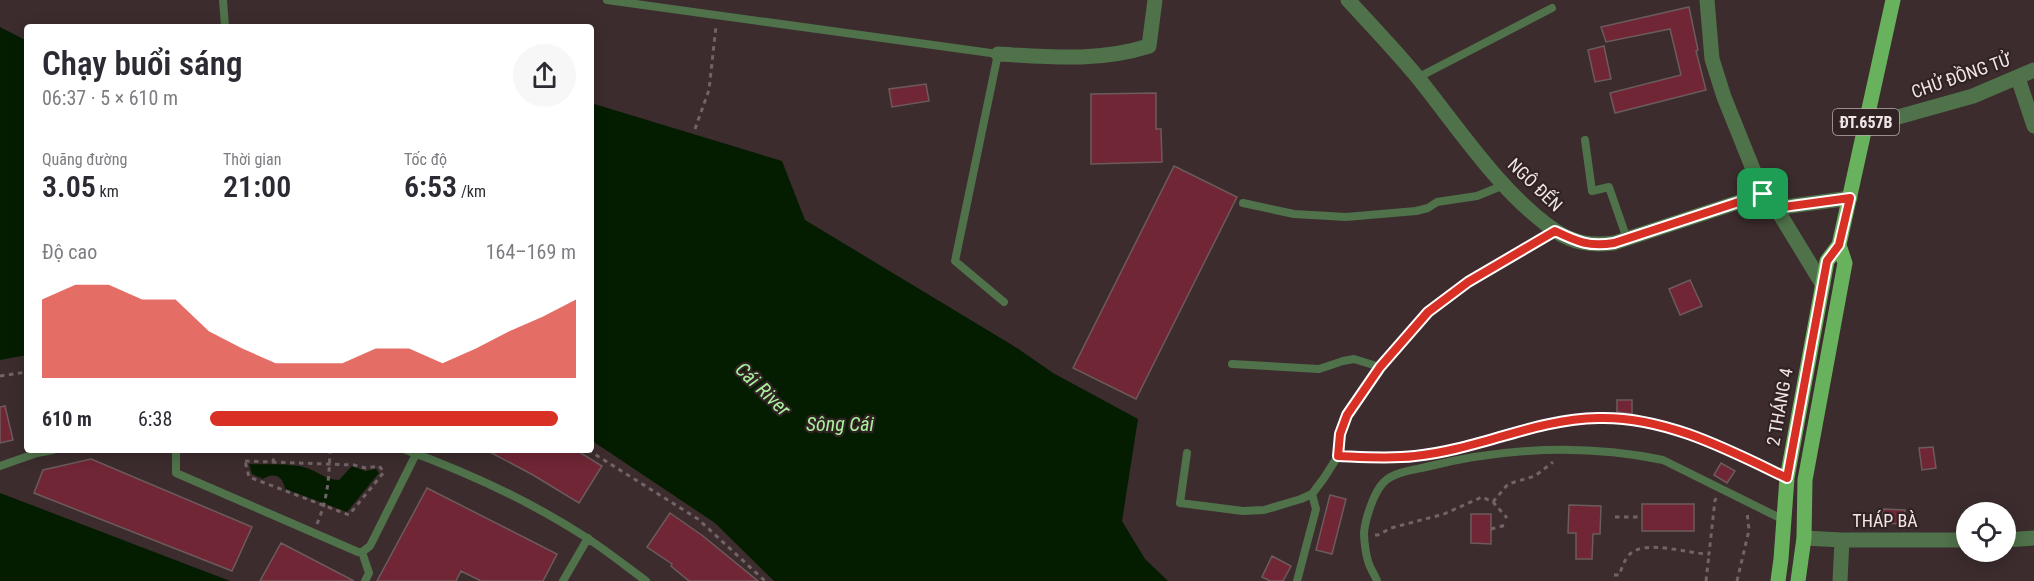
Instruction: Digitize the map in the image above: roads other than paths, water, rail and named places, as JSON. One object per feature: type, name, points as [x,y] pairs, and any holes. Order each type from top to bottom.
[{"type":"main road","name":"2 THÁNG 4","points":[[1778,581],[1787,478],[1827,261],[1839,245],[1893,0]]},
{"type":"main road","name":"2 THÁNG 4","points":[[1798,581],[1804,538],[1805,480],[1845,264],[1839,245]]},
{"type":"street","points":[[998,54],[1083,58],[1125,54],[1149,46],[1155,0]]},
{"type":"street","name":"NGÔ ĐẾN","points":[[1348,0],[1417,78],[1504,185],[1555,231],[1580,243],[1597,246],[1627,239],[1763,194]]},
{"type":"street","points":[[1707,0],[1712,59],[1724,98],[1763,194],[1776,208],[1823,285]]},
{"type":"street","name":"CHỬ ĐỒNG TỬ","points":[[1866,126],[1973,96],[2034,70]]},
{"type":"street","points":[[2018,78],[2034,126]]},
{"type":"street","points":[[1776,208],[1850,198]]},
{"type":"street","name":"THÁP BÀ","points":[[1804,538],[1956,540]]},
{"type":"street","points":[[2016,539],[2034,538]]},
{"type":"street","points":[[1840,581],[1842,540]]},
{"type":"lane","points":[[223,0],[225,24]]},
{"type":"lane","points":[[607,0],[998,54],[955,261],[1004,302]]},
{"type":"lane","points":[[1417,78],[1552,8]]},
{"type":"lane","points":[[1585,140],[1592,191],[1609,187],[1627,239]]},
{"type":"lane","points":[[1243,203],[1294,214],[1346,217],[1416,211],[1428,208],[1437,202],[1477,196],[1504,185]]},
{"type":"lane","points":[[1187,453],[1180,503],[1264,510],[1312,494],[1338,456],[1340,434],[1347,415],[1380,367],[1428,312],[1468,282],[1555,231]]},
{"type":"lane","points":[[1232,364],[1319,369],[1354,359],[1380,367]]},
{"type":"lane","points":[[1338,456],[1385,458],[1416,456],[1563,421],[1599,417],[1663,426],[1744,458],[1787,478]]},
{"type":"lane","points":[[1377,581],[1369,565],[1364,533],[1375,494],[1382,483],[1389,477],[1437,464],[1485,455],[1569,450],[1663,460],[1784,520]]},
{"type":"lane","points":[[0,466],[37,453]]},
{"type":"lane","points":[[176,453],[176,473],[352,551],[362,552],[370,546],[416,454],[465,473],[533,506],[588,538],[646,581]]},
{"type":"lane","points":[[1298,581],[1316,508],[1312,494]]},
{"type":"lane","points":[[563,581],[588,538]]},
{"type":"lane","points":[[362,552],[369,573],[365,581]]},
{"type":"water","points":[[0,27],[24,39],[24,356],[0,360]]},
{"type":"water","name":"Sông Cái","points":[[594,104],[782,161],[805,220],[1017,348],[1053,373],[1138,419],[1122,521],[1145,559],[1168,581],[774,581],[715,523],[594,442]]},
{"type":"water","points":[[249,464],[308,468],[339,480],[352,466],[365,471],[376,469],[379,473],[347,512],[285,489],[277,476],[263,479],[252,474]]},
{"type":"water","points":[[0,493],[8,496],[230,581],[0,581]]},
{"type":"water label","name":"Cái River","points":[[763,389]]}]
